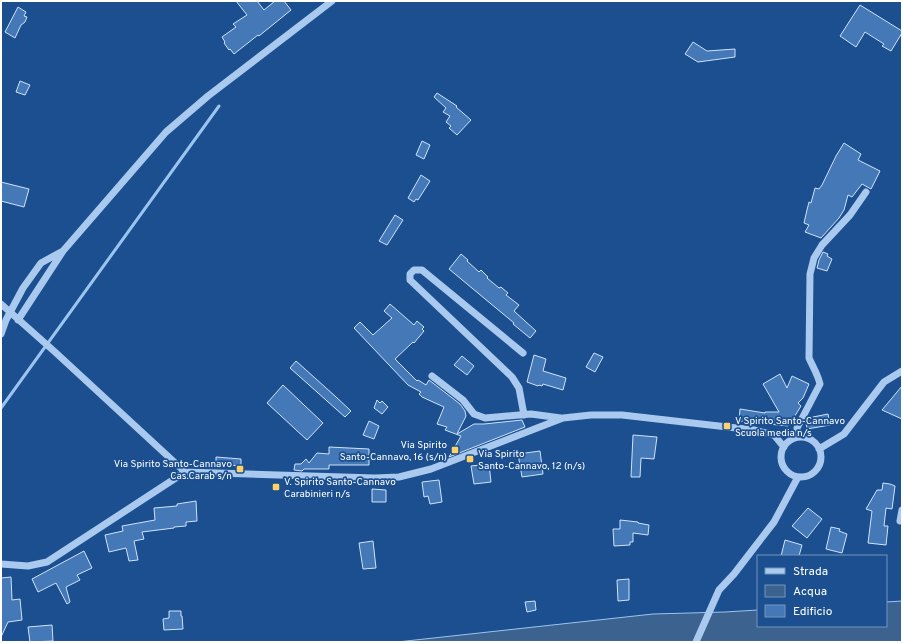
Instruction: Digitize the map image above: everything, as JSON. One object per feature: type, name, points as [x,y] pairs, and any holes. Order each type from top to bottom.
[{"type":"street","points":[[18,320],[63,250],[166,132],[208,96],[332,1]]},
{"type":"street","points":[[798,437],[797,428],[820,384],[819,376],[812,366],[809,358],[810,274],[814,258],[822,245],[850,215],[866,192]]},
{"type":"street","points":[[1,334],[6,320],[23,288],[41,263],[63,250]]},
{"type":"street","points":[[523,354],[422,270],[414,270],[410,274],[410,280],[512,377],[519,388],[524,415]]},
{"type":"street","points":[[1,304],[185,472]]},
{"type":"street","points":[[819,449],[844,434],[884,382],[902,372]]},
{"type":"street","points":[[432,376],[463,400],[474,414],[486,418],[532,414],[563,418],[591,415],[622,415],[754,430],[774,435],[784,447]]},
{"type":"street","points":[[1,564],[28,566],[47,562],[185,472],[375,478],[399,477],[431,469],[457,460],[563,418]]},
{"type":"street","points":[[798,437],[806,438],[814,442],[819,449],[821,457],[819,466],[814,472],[806,476],[798,477],[789,473],[783,466],[781,456],[784,447],[790,440],[798,437]]},
{"type":"street","points":[[696,642],[719,590],[734,574],[774,522],[798,477]]},
{"type":"street","points":[[900,520],[902,510]]},
{"type":"water","points":[[902,601],[902,642],[397,642],[653,614],[757,610],[757,627],[887,627],[887,602]]},
{"type":"building","points":[[236,1],[257,1],[264,10],[275,1],[284,1],[291,10],[234,54],[224,43],[225,42],[222,37],[236,27],[233,24],[247,15]]},
{"type":"building","points":[[860,5],[902,31],[891,51],[882,46],[884,44],[865,32],[856,47],[840,36]]},
{"type":"building","points":[[18,7],[26,12],[24,16],[27,17],[25,22],[21,25],[15,38],[5,32]]},
{"type":"building","points":[[693,42],[707,51],[735,49],[735,57],[698,62],[685,54]]},
{"type":"building","points":[[20,81],[30,85],[25,95],[16,92]]},
{"type":"building","points":[[437,93],[457,106],[456,107],[471,120],[457,135],[449,128],[451,126],[446,122],[450,116],[443,112],[446,108],[434,97]]},
{"type":"building","points":[[422,141],[430,145],[424,159],[416,155]]},
{"type":"building","points":[[844,143],[861,154],[858,160],[880,171],[871,189],[862,184],[852,197],[848,195],[844,210],[839,218],[821,238],[805,232],[809,225],[804,223],[807,210],[809,202],[811,203],[815,188],[819,189],[822,185]]},
{"type":"building","points":[[421,175],[430,181],[418,200],[416,199],[414,202],[408,198]]},
{"type":"building","points":[[1,182],[29,189],[24,207],[1,201]]},
{"type":"building","points":[[395,215],[403,220],[387,245],[379,241]]},
{"type":"building","points":[[823,252],[828,254],[827,256],[832,259],[827,271],[817,268]]},
{"type":"building","points":[[461,254],[479,272],[481,270],[488,277],[487,278],[508,293],[506,295],[519,305],[514,311],[536,331],[530,338],[449,269]]},
{"type":"building","points":[[390,304],[414,325],[417,321],[424,327],[422,329],[424,331],[414,343],[413,342],[395,359],[417,381],[418,380],[426,385],[429,380],[460,404],[465,411],[466,416],[457,434],[474,424],[522,420],[525,427],[449,457],[461,436],[445,430],[447,427],[437,424],[444,407],[422,397],[419,394],[421,392],[408,385],[354,328],[360,322],[373,335],[392,318],[384,311]]},
{"type":"building","points":[[594,353],[603,357],[595,372],[586,367]]},
{"type":"building","points":[[534,355],[546,359],[543,371],[566,378],[563,390],[543,384],[542,386],[538,386],[527,382]]},
{"type":"building","points":[[462,356],[474,366],[467,375],[454,365]]},
{"type":"building","points":[[296,361],[351,411],[345,417],[290,368]]},
{"type":"building","points":[[780,374],[787,388],[792,376],[809,384],[803,398],[798,403],[801,406],[790,424],[788,424],[788,426],[739,421],[740,409],[765,413],[779,412],[763,384]]},
{"type":"building","points":[[283,385],[323,423],[307,440],[267,403]]},
{"type":"building","points":[[902,386],[902,419],[882,410]]},
{"type":"building","points":[[377,400],[380,403],[382,401],[388,407],[382,414],[374,408]]},
{"type":"building","points":[[828,414],[830,425],[807,429],[806,422],[808,418]]},
{"type":"building","points":[[369,421],[379,426],[374,439],[363,435]]},
{"type":"building","points":[[633,435],[657,437],[654,459],[641,458],[640,477],[631,477]]},
{"type":"building","points":[[329,447],[369,449],[369,465],[329,465],[329,469],[304,469],[302,471],[294,470],[295,464],[301,464],[306,459],[309,463],[317,453],[329,454]]},
{"type":"building","points":[[540,451],[543,474],[522,477],[518,454]]},
{"type":"building","points":[[216,457],[241,459],[241,466],[216,464]]},
{"type":"building","points":[[489,464],[491,482],[474,484],[471,466]]},
{"type":"building","points":[[439,480],[442,502],[430,504],[428,496],[424,497],[422,482]]},
{"type":"building","points":[[883,483],[895,486],[892,509],[886,508],[884,526],[888,526],[886,545],[868,543],[872,511],[866,509],[877,490],[882,490]]},
{"type":"building","points":[[372,489],[386,490],[386,502],[372,502]]},
{"type":"building","points":[[196,501],[197,521],[186,522],[186,526],[142,532],[144,539],[134,541],[138,560],[129,561],[126,548],[109,552],[105,535],[123,531],[122,526],[155,520],[154,508],[177,506],[177,504]]},
{"type":"building","points":[[808,508],[822,519],[807,538],[792,526]]},
{"type":"building","points":[[620,520],[649,525],[648,535],[633,533],[633,542],[630,542],[630,545],[614,546],[613,529],[620,529]]},
{"type":"building","points":[[831,527],[840,529],[839,531],[847,534],[842,553],[826,549]]},
{"type":"building","points":[[785,540],[802,545],[799,555],[781,555]]},
{"type":"building","points":[[373,541],[376,568],[363,569],[359,543]]},
{"type":"building","points":[[84,551],[92,568],[77,575],[80,580],[66,587],[70,602],[67,604],[56,583],[38,592],[32,579]]},
{"type":"building","points":[[11,577],[12,600],[20,599],[22,620],[8,622],[1,637],[1,578]]},
{"type":"building","points":[[629,579],[629,600],[618,601],[617,580]]},
{"type":"building","points":[[535,601],[536,610],[527,612],[525,602]]},
{"type":"building","points":[[169,611],[181,611],[183,629],[164,630],[163,619],[169,618]]},
{"type":"building","points":[[52,625],[53,641],[30,642],[28,627]]},
{"type":"waterway","points":[[1,408],[219,106]]},
{"type":"place","name":"V Spirito Santo-Cannavo Scuola media n/s","points":[[727,426]]},
{"type":"place","name":"Via Spirito Santo-Cannavo, 16 (s/n)","points":[[455,450]]},
{"type":"place","name":"Via Spirito Santo-Cannavo, 12 (n/s)","points":[[470,459]]},
{"type":"place","name":"Via Spirito Santo-Cannavo Cas.Carab s/n","points":[[240,469]]},
{"type":"place","name":"V. Spirito Santo-Cannavo Carabinieri n/s","points":[[276,487]]}]
